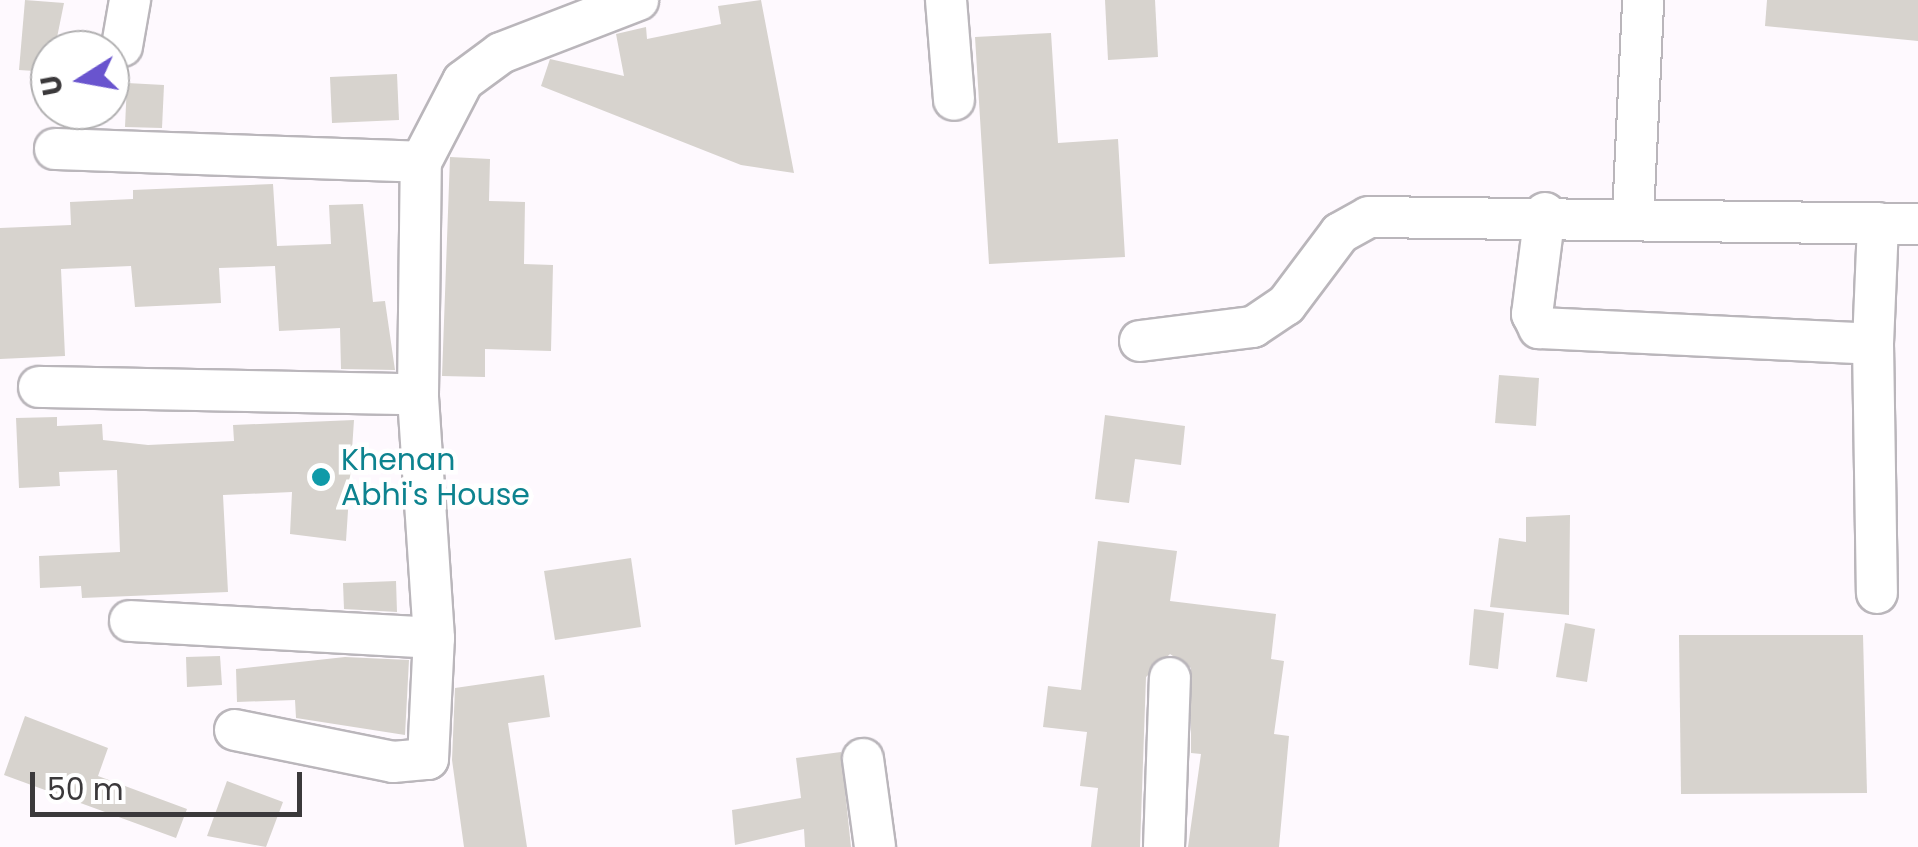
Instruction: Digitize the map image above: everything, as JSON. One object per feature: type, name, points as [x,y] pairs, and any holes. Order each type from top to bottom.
[{"type":"street","points":[[125,30],[130,0]]},
{"type":"street","points":[[235,730],[417,764],[435,741],[434,638],[418,394],[421,162],[463,81],[501,53],[638,0]]},
{"type":"street","points":[[946,0],[954,100]]},
{"type":"street","points":[[1632,216],[1644,0]]},
{"type":"street","points":[[55,150],[421,162]]},
{"type":"street","points":[[1545,213],[1532,314],[1540,328],[1873,344]]},
{"type":"street","points":[[1140,341],[1254,327],[1286,305],[1340,233],[1369,217],[1545,213],[1898,224],[1873,344],[1877,593]]},
{"type":"street","points":[[39,387],[418,394]]},
{"type":"street","points":[[130,621],[434,638]]},
{"type":"street","points":[[1164,847],[1170,678]]},
{"type":"street","points":[[863,758],[875,847]]},
{"type":"building","points":[[25,0],[64,3],[59,30],[30,30],[30,71],[19,70]]},
{"type":"building","points":[[761,0],[794,173],[741,165],[541,86],[550,59],[624,76],[616,34],[646,27],[647,39],[721,24],[718,6]]},
{"type":"building","points":[[1105,0],[1155,0],[1158,57],[1108,60]]},
{"type":"building","points":[[1767,0],[1918,0],[1918,41],[1765,26]]},
{"type":"building","points":[[1051,33],[1058,143],[1118,139],[1125,257],[989,264],[975,37]]},
{"type":"building","points":[[397,74],[399,120],[332,123],[330,77]]},
{"type":"building","points":[[130,83],[164,85],[162,128],[130,127]]},
{"type":"building","points":[[450,157],[490,159],[489,201],[525,202],[524,264],[553,265],[551,351],[485,349],[485,377],[442,376]]},
{"type":"building","points":[[273,184],[277,246],[331,244],[329,205],[363,204],[373,302],[385,301],[395,370],[341,369],[340,328],[279,331],[275,266],[219,268],[221,303],[135,307],[131,266],[61,269],[65,356],[0,359],[0,228],[71,225],[70,202],[133,199],[133,190]]},
{"type":"building","points":[[1499,375],[1539,378],[1536,426],[1495,423]]},
{"type":"building","points":[[1105,415],[1185,426],[1181,465],[1135,459],[1129,503],[1095,499]]},
{"type":"building","points":[[57,417],[57,426],[102,424],[103,440],[148,445],[234,441],[233,425],[354,420],[346,541],[290,534],[292,492],[223,495],[228,592],[82,598],[81,586],[40,588],[39,556],[120,552],[117,470],[59,472],[60,486],[19,488],[16,418]]},
{"type":"building","points":[[1570,515],[1569,615],[1490,607],[1499,538],[1526,542],[1526,517]]},
{"type":"building","points":[[1098,541],[1177,551],[1170,601],[1276,614],[1271,659],[1284,661],[1274,734],[1289,736],[1279,847],[1188,847],[1201,754],[1191,753],[1191,668],[1170,654],[1146,677],[1140,847],[1091,847],[1098,788],[1080,786],[1087,732],[1043,727],[1048,686],[1081,690]]},
{"type":"building","points":[[631,558],[641,627],[555,640],[544,571]]},
{"type":"building","points":[[396,581],[397,612],[344,609],[343,583]]},
{"type":"building","points":[[1474,609],[1504,613],[1498,669],[1469,665]]},
{"type":"building","points":[[1565,623],[1595,629],[1587,682],[1556,677]]},
{"type":"building","points":[[1679,635],[1863,635],[1867,793],[1681,794]]},
{"type":"building","points":[[220,656],[222,685],[187,687],[186,657]]},
{"type":"building","points":[[345,657],[409,660],[405,735],[296,718],[295,700],[237,702],[236,669]]},
{"type":"building","points":[[544,675],[550,717],[508,723],[527,847],[464,847],[452,760],[455,688]]},
{"type":"building","points":[[25,716],[108,748],[98,776],[187,809],[176,838],[4,775]]},
{"type":"building","points":[[841,752],[851,847],[805,847],[804,829],[735,845],[732,810],[801,798],[796,758]]},
{"type":"building","points":[[227,781],[283,802],[266,847],[207,836]]},
{"type":"place","name":"Khenan Abhi's House","points":[[321,477]]}]
